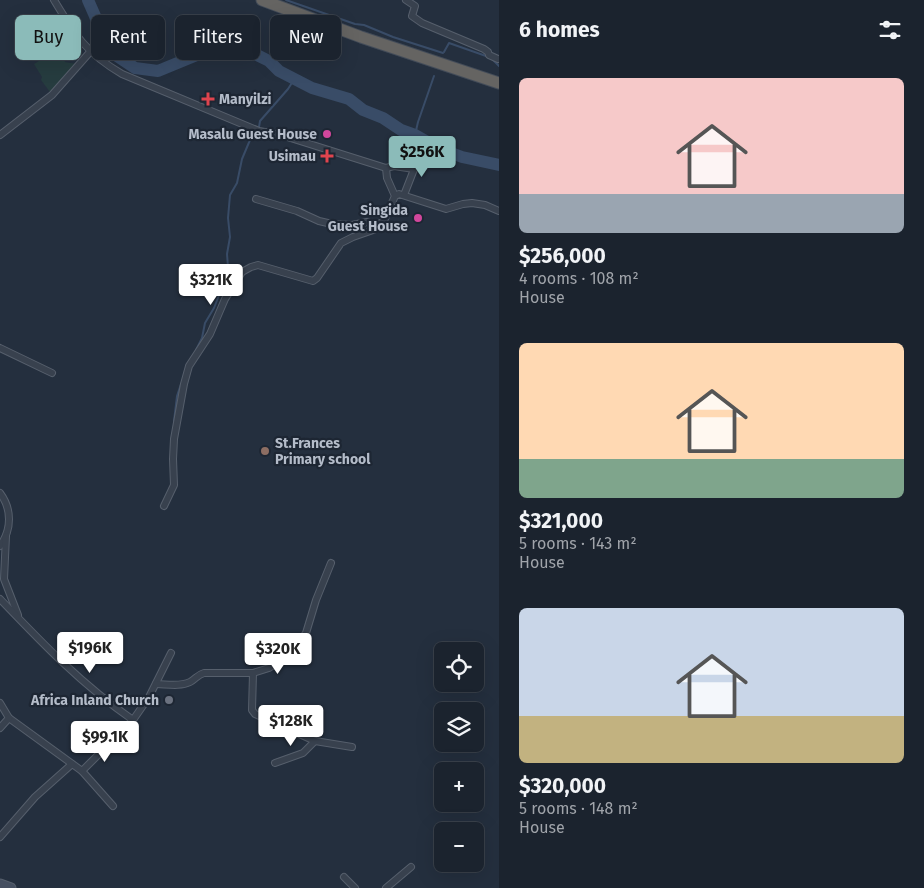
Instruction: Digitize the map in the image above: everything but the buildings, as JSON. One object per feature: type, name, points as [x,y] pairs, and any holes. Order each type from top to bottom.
[{"type":"highway","points":[[262,0],[361,37],[499,83]]},
{"type":"main road","points":[[0,884],[11,888]]},
{"type":"street","points":[[54,0],[74,32],[90,52],[122,74],[259,131],[281,135],[386,168],[394,166],[414,169]]},
{"type":"street","points":[[406,0],[415,6],[412,16],[422,23],[484,49],[489,55],[498,59]]},
{"type":"street","points":[[0,135],[52,95],[90,52]]},
{"type":"street","points":[[404,196],[420,154]]},
{"type":"street","points":[[164,506],[174,485],[174,439],[189,366],[210,334],[225,299],[242,272],[251,267],[258,266],[313,281],[341,243],[376,229],[384,221],[395,196],[387,178],[386,168]]},
{"type":"street","points":[[395,196],[399,194],[446,209],[472,203],[485,205],[499,211]]},
{"type":"street","points":[[256,199],[297,211],[319,221],[352,225],[367,222],[378,225]]},
{"type":"street","points":[[0,348],[52,373]]},
{"type":"street","points":[[0,493],[8,506],[9,515],[6,536],[5,585],[20,620]]},
{"type":"street","points":[[0,546],[6,536]]},
{"type":"street","points":[[156,684],[177,685],[190,682],[198,675],[204,673],[253,673],[275,665],[306,633],[316,600],[331,563]]},
{"type":"street","points":[[0,599],[88,687],[133,720]]},
{"type":"street","points":[[82,772],[143,708],[171,653]]},
{"type":"street","points":[[253,673],[252,710],[254,714],[315,742],[352,747]]},
{"type":"street","points":[[0,703],[9,718],[82,772],[113,806]]},
{"type":"street","points":[[0,728],[9,718]]},
{"type":"street","points":[[275,763],[303,753],[315,742]]},
{"type":"street","points":[[0,837],[35,797],[72,764]]},
{"type":"street","points":[[386,888],[411,867]]},
{"type":"street","points":[[344,877],[355,888]]},
{"type":"green space","points":[[40,60],[64,60],[65,62],[76,64],[50,92],[41,80],[42,77],[34,64]]},
{"type":"waterway","points":[[88,0],[103,40],[111,52],[135,68],[158,71],[209,50],[232,48],[247,50],[269,61],[279,71],[312,88],[349,99],[363,110],[383,118],[401,130],[415,135],[438,148],[462,157],[499,165]]},
{"type":"waterway","points":[[286,0],[443,53]]},
{"type":"waterway","points":[[444,52],[449,43],[486,56]]},
{"type":"waterway","points":[[492,59],[499,66]]},
{"type":"waterway","points":[[415,135],[434,76]]},
{"type":"waterway","points":[[259,127],[260,121],[288,89],[295,78]]},
{"type":"waterway","points":[[196,350],[202,338],[205,323],[214,308],[224,282],[228,267],[230,195],[237,183],[242,159],[250,140],[255,134]]},
{"type":"waterway","points":[[174,421],[177,396],[181,384]]},
{"type":"place","name":"Manyilzi","points":[[208,99]]},
{"type":"place","name":"Masalu Guest House","points":[[327,134]]},
{"type":"place","name":"Usimau","points":[[327,156]]},
{"type":"place","name":"Singida Guest House","points":[[418,218]]},
{"type":"place","name":"St.Frances Primary school","points":[[265,451]]},
{"type":"place","name":"Africa Inland Church","points":[[169,700]]}]
